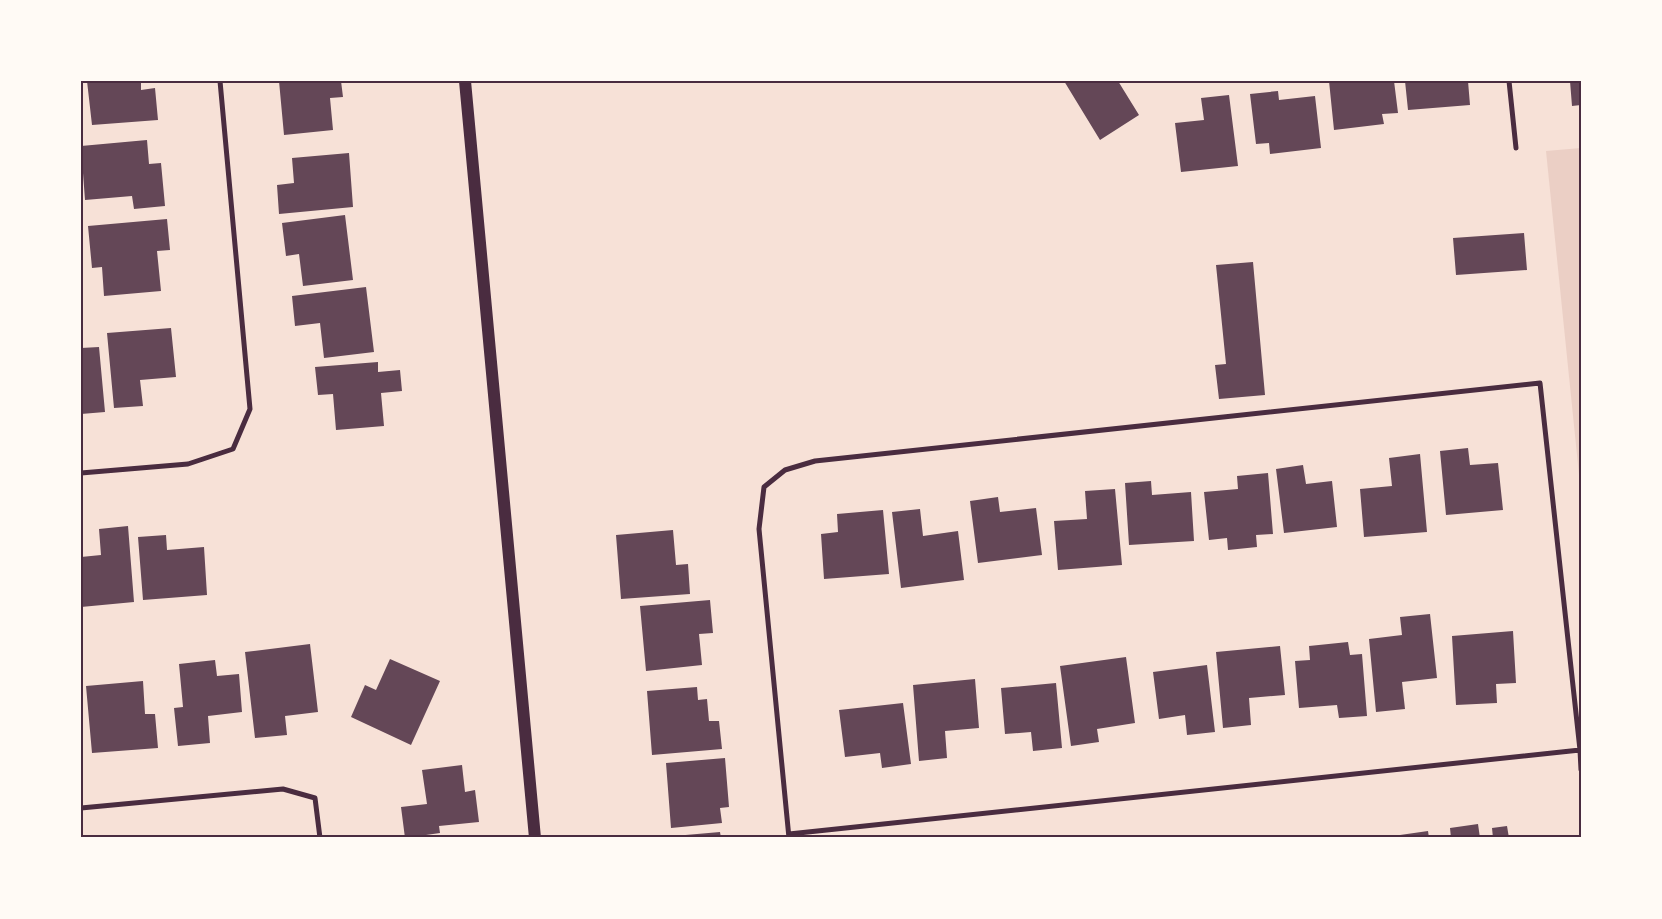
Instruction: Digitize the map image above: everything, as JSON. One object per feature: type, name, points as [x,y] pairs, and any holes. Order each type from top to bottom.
[{"type":"main road","points":[[465,81],[535,838]]},
{"type":"street","points":[[81,473],[188,464],[233,450],[250,410],[220,81]]},
{"type":"street","points":[[1510,81],[1516,148]]},
{"type":"street","points":[[1580,750],[789,836],[759,529],[764,487],[785,470],[815,461],[1540,382],[1580,750],[1581,770]]},
{"type":"street","points":[[81,808],[283,790],[316,798],[320,838]]},
{"type":"shaded area","points":[[1581,148],[1581,494],[1546,151]]},
{"type":"building","points":[[87,81],[141,81],[141,90],[155,88],[158,120],[92,125]]},
{"type":"building","points":[[279,81],[341,81],[343,97],[330,98],[333,130],[284,135]]},
{"type":"building","points":[[1064,81],[1118,81],[1139,115],[1100,140]]},
{"type":"building","points":[[1329,81],[1394,81],[1398,113],[1382,114],[1384,124],[1334,130]]},
{"type":"building","points":[[1405,81],[1468,81],[1470,105],[1408,110]]},
{"type":"building","points":[[1570,81],[1581,81],[1581,105],[1572,106]]},
{"type":"building","points":[[1278,91],[1279,100],[1315,96],[1321,148],[1270,154],[1269,143],[1256,144],[1250,94]]},
{"type":"building","points":[[1229,95],[1238,166],[1181,172],[1175,123],[1204,120],[1201,98]]},
{"type":"building","points":[[147,140],[149,164],[161,163],[165,206],[134,209],[132,196],[85,200],[81,146]]},
{"type":"building","points":[[349,153],[353,207],[279,214],[277,185],[294,183],[292,158]]},
{"type":"building","points":[[345,215],[353,280],[303,286],[299,254],[286,256],[282,223]]},
{"type":"building","points":[[167,219],[170,250],[157,251],[161,291],[104,296],[102,267],[92,268],[88,226]]},
{"type":"building","points":[[1524,233],[1527,270],[1456,275],[1453,238]]},
{"type":"building","points":[[1253,262],[1265,395],[1219,399],[1215,365],[1226,364],[1216,265]]},
{"type":"building","points":[[366,287],[374,352],[324,358],[320,323],[295,326],[292,296]]},
{"type":"building","points":[[171,328],[176,377],[140,380],[143,406],[114,408],[107,333]]},
{"type":"building","points":[[99,347],[105,412],[81,414],[81,348]]},
{"type":"building","points":[[378,362],[378,372],[400,370],[402,391],[381,393],[384,426],[336,430],[333,394],[318,395],[315,367]]},
{"type":"building","points":[[1468,448],[1470,465],[1498,463],[1503,510],[1446,515],[1440,451]]},
{"type":"building","points":[[1420,454],[1427,532],[1364,537],[1360,489],[1392,486],[1389,458]]},
{"type":"building","points":[[1303,465],[1306,484],[1332,481],[1337,527],[1284,533],[1276,469]]},
{"type":"building","points":[[1268,473],[1273,534],[1256,535],[1257,547],[1228,550],[1227,538],[1209,540],[1204,492],[1238,489],[1237,476]]},
{"type":"building","points":[[1151,481],[1152,495],[1191,492],[1194,541],[1129,545],[1125,483]]},
{"type":"building","points":[[1115,489],[1122,565],[1058,570],[1054,521],[1087,519],[1085,491]]},
{"type":"building","points":[[998,497],[1000,512],[1036,508],[1042,555],[978,563],[970,501]]},
{"type":"building","points":[[920,509],[923,536],[958,531],[964,580],[901,588],[892,512]]},
{"type":"building","points":[[883,510],[889,574],[824,579],[821,534],[838,532],[837,514]]},
{"type":"building","points":[[128,526],[134,602],[81,607],[81,557],[101,555],[99,529]]},
{"type":"building","points":[[673,530],[676,565],[688,564],[690,594],[621,599],[616,535]]},
{"type":"building","points":[[166,535],[167,550],[204,547],[207,595],[143,600],[138,537]]},
{"type":"building","points":[[710,600],[713,633],[699,634],[702,665],[646,671],[640,606]]},
{"type":"building","points":[[1430,614],[1437,678],[1402,682],[1405,709],[1376,712],[1369,639],[1402,635],[1400,617]]},
{"type":"building","points":[[1513,631],[1516,683],[1496,684],[1497,703],[1456,705],[1452,636]]},
{"type":"building","points":[[1348,642],[1350,655],[1362,654],[1367,716],[1339,718],[1337,705],[1299,708],[1295,661],[1310,660],[1309,646]]},
{"type":"building","points":[[310,644],[318,712],[285,716],[287,735],[255,738],[245,652]]},
{"type":"building","points":[[1280,646],[1285,695],[1249,698],[1251,725],[1223,728],[1216,652]]},
{"type":"building","points":[[1126,657],[1135,723],[1097,729],[1099,742],[1071,746],[1060,666]]},
{"type":"building","points":[[390,659],[440,681],[411,745],[351,717],[365,685],[376,690]]},
{"type":"building","points":[[215,660],[217,676],[239,674],[242,712],[208,716],[210,743],[178,746],[174,708],[183,707],[179,664]]},
{"type":"building","points":[[1207,665],[1215,732],[1187,735],[1185,715],[1159,719],[1153,672]]},
{"type":"building","points":[[975,679],[979,728],[945,731],[947,758],[919,761],[913,685]]},
{"type":"building","points":[[143,681],[145,714],[155,714],[158,748],[92,753],[86,686]]},
{"type":"building","points":[[1056,683],[1062,748],[1033,751],[1031,732],[1005,734],[1001,688]]},
{"type":"building","points":[[697,687],[698,700],[707,699],[709,721],[719,721],[722,749],[652,755],[647,691]]},
{"type":"building","points":[[903,703],[911,764],[882,768],[880,753],[845,757],[839,710]]},
{"type":"building","points":[[725,758],[729,807],[720,808],[722,823],[671,828],[666,763]]},
{"type":"building","points":[[462,765],[465,792],[475,790],[479,822],[439,826],[440,833],[405,838],[401,807],[427,804],[422,770]]},
{"type":"building","points":[[1478,824],[1480,838],[1451,838],[1450,828]]},
{"type":"building","points":[[1507,826],[1509,838],[1493,838],[1492,828]]},
{"type":"building","points":[[1428,831],[1429,838],[1401,838],[1400,835]]},
{"type":"building","points":[[720,832],[721,838],[674,838],[674,836]]}]
